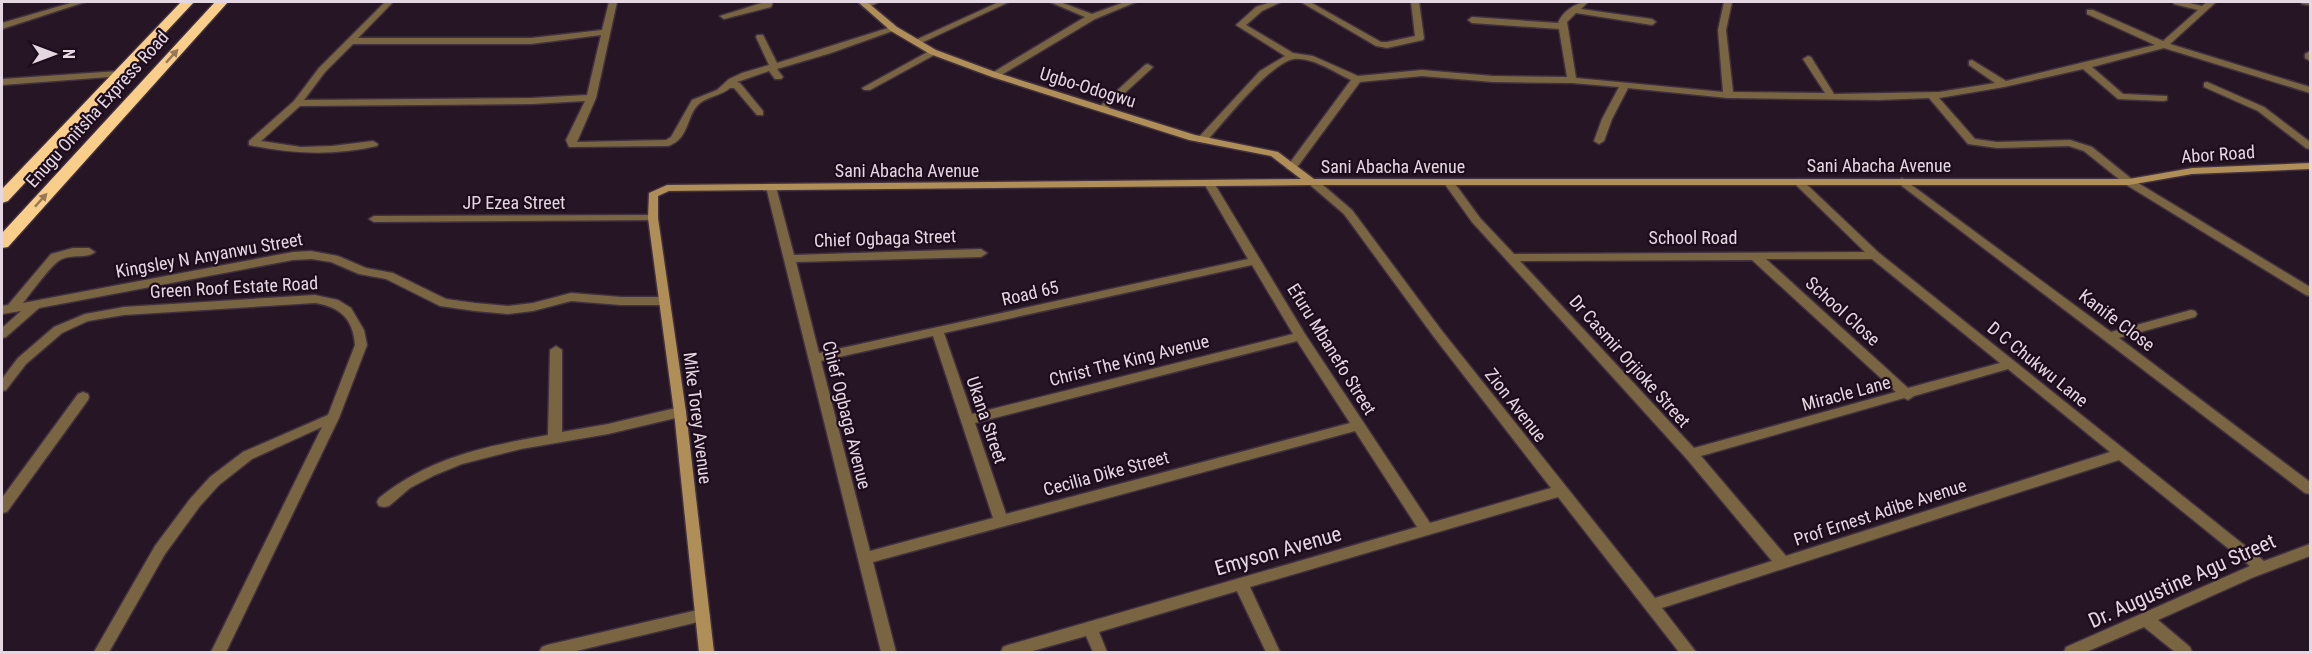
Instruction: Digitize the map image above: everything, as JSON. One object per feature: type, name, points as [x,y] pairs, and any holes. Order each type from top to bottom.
[{"type":"highway","name":"Enugu Onitsha Express Road","points":[[2,198],[188,2]]},
{"type":"highway","name":"Enugu Onitsha Express Road","points":[[2,243],[222,2]]},
{"type":"street","points":[[2,26],[81,2]]},
{"type":"street","points":[[373,144],[328,150],[289,150],[254,143],[297,104],[322,70],[389,2]]},
{"type":"street","points":[[613,2],[591,98],[572,140],[573,146],[659,144],[675,139],[695,102],[720,92],[727,85],[746,75],[894,29]]},
{"type":"street","points":[[724,16],[768,5],[769,2]]},
{"type":"street","points":[[916,42],[1005,2]]},
{"type":"street","points":[[1054,2],[1092,17]]},
{"type":"street","points":[[995,75],[1092,17],[1132,2]]},
{"type":"street","points":[[1277,2],[1259,9],[1240,25],[1291,56],[1310,58],[1357,79],[1422,73],[1493,79],[1572,80],[1728,95],[1831,96],[1931,95],[1974,91],[2085,66],[2164,45],[2212,2]]},
{"type":"street","points":[[1305,2],[1378,44],[1386,45],[1420,38],[1415,2]]},
{"type":"street","points":[[1572,80],[1561,26],[1562,21],[1584,2]]},
{"type":"street","points":[[1728,2],[1722,30],[1728,95]]},
{"type":"street","points":[[2177,2],[2204,9]]},
{"type":"street","points":[[2305,2],[2310,3]]},
{"type":"street","name":"Ugbo-Odogwu","points":[[867,3],[894,29],[933,52],[995,75],[1202,140],[1274,154],[1313,182]]},
{"type":"street","points":[[1573,10],[1652,22]]},
{"type":"street","points":[[2090,12],[2164,45],[2310,90]]},
{"type":"street","points":[[1472,20],[1561,26]]},
{"type":"street","points":[[351,41],[531,41],[605,32]]},
{"type":"street","points":[[760,37],[778,77]]},
{"type":"street","points":[[867,88],[933,52]]},
{"type":"street","points":[[1202,140],[1263,74],[1291,56]]},
{"type":"street","points":[[1808,59],[1831,96]]},
{"type":"street","points":[[1972,63],[2004,84]]},
{"type":"street","points":[[2085,66],[2121,97],[2164,98]]},
{"type":"street","points":[[1102,109],[1148,67]]},
{"type":"street","points":[[2,82],[119,74]]},
{"type":"street","points":[[1291,168],[1357,79]]},
{"type":"street","points":[[1599,141],[1607,119],[1626,84]]},
{"type":"street","points":[[727,85],[737,85],[760,113]]},
{"type":"street","points":[[2207,86],[2261,109],[2310,146]]},
{"type":"street","points":[[1931,95],[1972,142],[1997,145],[2070,143],[2088,149],[2129,182],[2310,292]]},
{"type":"street","points":[[297,104],[591,98]]},
{"type":"street","name":"Abor Road","points":[[2129,182],[2192,171],[2310,166]]},
{"type":"street","name":"Kanife Close","points":[[1902,181],[2310,489]]},
{"type":"street","name":"Sani Abacha Avenue","points":[[658,191],[667,188],[1210,185],[1313,182],[2129,182]]},
{"type":"street","name":"Zion Avenue","points":[[1313,182],[1348,212],[1366,234],[1438,334],[1688,652]]},
{"type":"street","name":"D C Chukwu Lane","points":[[1798,182],[1875,255],[2260,567]]},
{"type":"street","name":"Dr Casmir Orjioke Street","points":[[1449,183],[1476,220],[1691,454],[1783,563]]},
{"type":"street","name":"Efuru Mbanefo Street","points":[[1210,185],[1254,261],[1289,314],[1300,336],[1426,531]]},
{"type":"street","name":"Chief Ogbaga Avenue","points":[[771,187],[791,259],[888,652]]},
{"type":"street","name":"Mike Torey Avenue","points":[[658,191],[653,195],[653,218],[680,412],[706,652]]},
{"type":"street","name":"JP Ezea Street","points":[[374,219],[653,218]]},
{"type":"street","points":[[6,309],[55,257],[73,252],[89,252]]},
{"type":"street","name":"Chief Ogbaga Street","points":[[791,259],[981,252]]},
{"type":"street","name":"Kingsley N Anyanwu Street","points":[[6,309],[34,306],[293,255],[334,259],[363,271],[389,276],[444,303],[475,308],[508,310],[532,307],[571,297],[621,301],[664,301]]},
{"type":"street","name":"School Close","points":[[1754,255],[1908,395]]},
{"type":"street","name":"School Road","points":[[1512,258],[1875,255]]},
{"type":"street","name":"Road 65","points":[[814,358],[1254,261]]},
{"type":"street","points":[[2295,282],[2310,282]]},
{"type":"street","name":"Green Roof Estate Road","points":[[5,382],[22,361],[58,330],[85,318],[124,311],[315,299],[337,302],[348,310],[361,336],[361,345],[333,418],[219,652]]},
{"type":"street","points":[[2,334],[34,306]]},
{"type":"street","points":[[2109,337],[2191,314]]},
{"type":"street","name":"Ukana Street","points":[[938,332],[1001,520]]},
{"type":"street","name":"Christ The King Avenue","points":[[968,420],[1300,336]]},
{"type":"street","points":[[555,437],[556,350]]},
{"type":"street","name":"Miracle Lane","points":[[1691,454],[1908,395],[2010,364]]},
{"type":"street","points":[[2,508],[84,397]]},
{"type":"street","points":[[384,502],[398,487],[417,476],[470,457],[680,412]]},
{"type":"street","points":[[101,652],[161,550],[185,514],[210,487],[238,461],[333,418]]},
{"type":"street","name":"Cecilia Dike Street","points":[[865,558],[1358,425]]},
{"type":"street","name":"Prof Ernest Adibe Avenue","points":[[1650,606],[2121,454]]},
{"type":"street","name":"Emyson Avenue","points":[[1008,652],[1560,491]]},
{"type":"street","name":"Dr. Augustine Agu Street","points":[[2071,652],[2147,620],[2260,567],[2310,550]]},
{"type":"street","points":[[1241,583],[1273,652]]},
{"type":"street","points":[[547,652],[702,615]]},
{"type":"street","points":[[2147,620],[2185,652]]},
{"type":"street","points":[[1090,628],[1100,652]]}]
